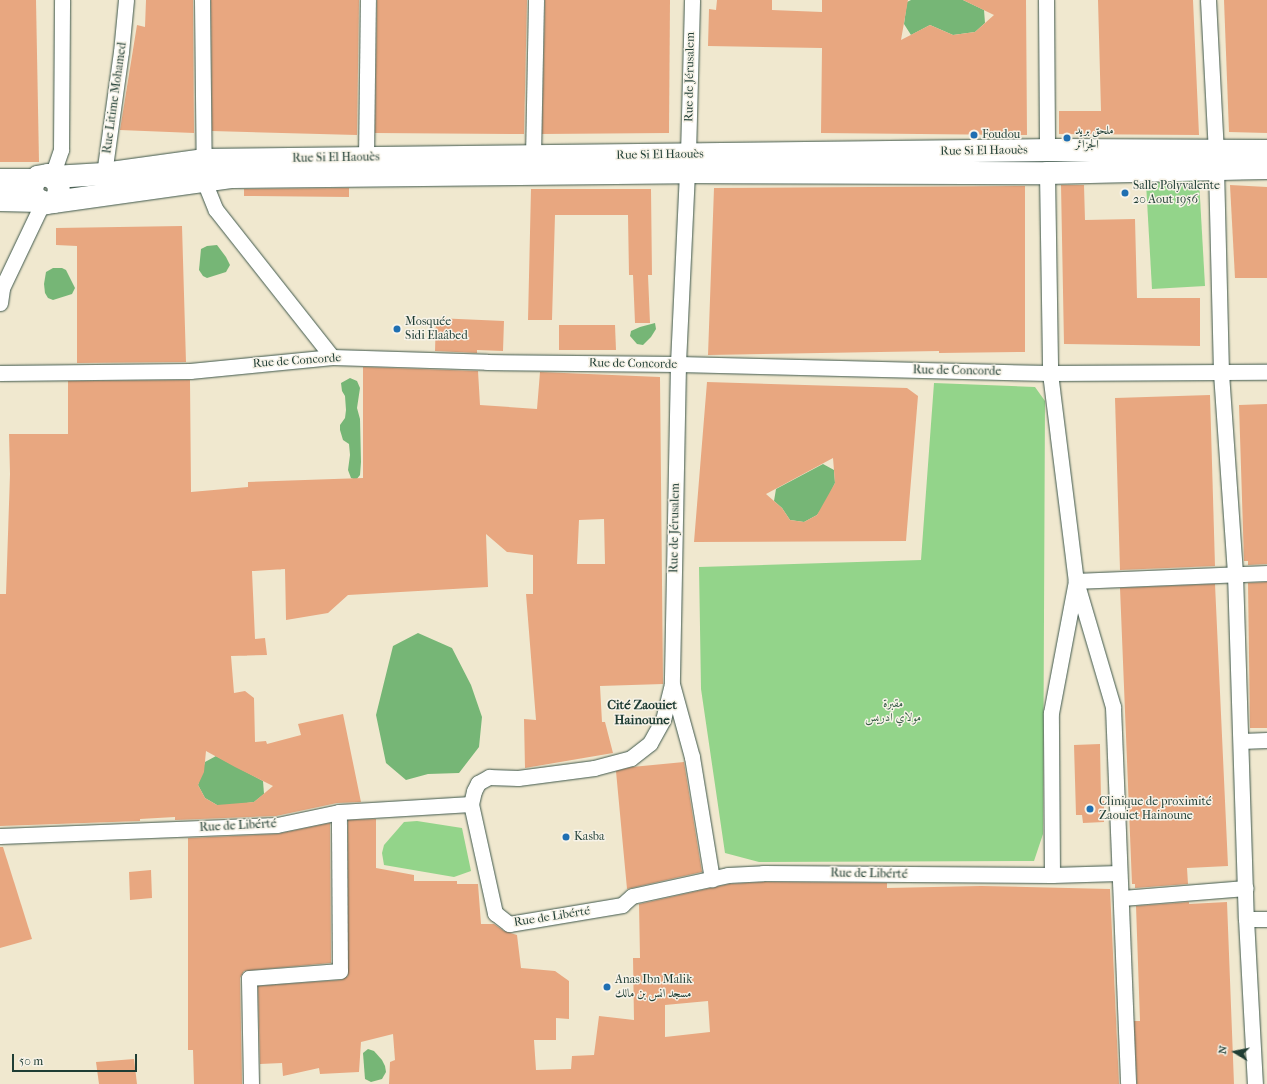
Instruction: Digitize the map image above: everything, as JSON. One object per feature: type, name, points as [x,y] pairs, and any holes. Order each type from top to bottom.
[{"type":"street","points":[[0,303],[1,288],[46,202],[60,190],[58,182],[47,178],[61,150],[62,0]]},
{"type":"street","name":"Rue Litime Mohamed","points":[[106,196],[104,174],[121,52],[126,0]]},
{"type":"street","points":[[202,0],[203,170],[216,210],[332,357]]},
{"type":"street","points":[[366,158],[368,0]]},
{"type":"street","points":[[533,157],[536,0]]},
{"type":"street","name":"Rue de Jérusalem","points":[[692,0],[687,163],[678,364],[672,684],[692,757],[712,879]]},
{"type":"street","points":[[1046,0],[1050,374],[1076,581],[1113,708],[1119,873],[1122,898],[1128,1084]]},
{"type":"street","points":[[1208,0],[1216,160],[1221,373],[1235,574],[1246,919],[1255,1084]]},
{"type":"street","name":"Rue Si El Haouès","points":[[0,200],[46,202],[106,196],[203,170],[232,177],[1047,150],[1216,160],[1267,168]]},
{"type":"street","name":"Rue Si El Haouès","points":[[0,180],[203,170],[366,158],[533,157],[687,163],[1047,173],[1216,160],[1267,151]]},
{"type":"street","name":"Rue de Concorde","points":[[0,373],[190,371],[332,357],[487,362],[678,364],[1050,374],[1267,372]]},
{"type":"street","points":[[1076,581],[1267,573]]},
{"type":"street","points":[[1052,875],[1051,712],[1076,581]]},
{"type":"street","points":[[471,804],[474,791],[478,783],[489,777],[518,778],[594,768],[631,758],[650,743],[663,720],[672,684]]},
{"type":"street","points":[[1241,741],[1267,740]]},
{"type":"street","name":"Rue de Libérté","points":[[0,836],[277,825],[339,812],[471,804],[495,913],[509,924],[622,905],[632,896],[712,879],[763,873],[1052,875],[1119,873]]},
{"type":"street","points":[[251,1084],[250,978],[340,971],[339,812]]},
{"type":"street","points":[[1122,898],[1246,888]]},
{"type":"street","points":[[1246,919],[1267,919]]},
{"type":"green space","points":[[911,0],[963,0],[984,10],[985,23],[975,32],[953,35],[930,25],[911,35],[904,24],[907,2]]},
{"type":"green space","points":[[1199,180],[1205,286],[1152,289],[1146,183]]},
{"type":"green space","points":[[217,245],[230,265],[226,272],[207,278],[203,276],[199,270],[201,249],[207,246]]},
{"type":"green space","points":[[53,268],[62,268],[66,270],[75,288],[72,294],[53,300],[48,298],[45,293],[44,284],[46,272]]},
{"type":"green space","points":[[655,323],[656,329],[643,345],[637,344],[630,336],[631,331]]},
{"type":"green space","points":[[350,378],[357,381],[360,388],[357,408],[360,419],[361,462],[360,475],[356,480],[351,478],[348,470],[350,455],[349,444],[343,440],[340,430],[340,425],[345,418],[346,410],[345,396],[342,391],[341,383]]},
{"type":"green space","name":"مقبرة مولاي ادريس","points":[[934,383],[1035,387],[1045,401],[1043,834],[1034,861],[759,862],[725,853],[701,689],[699,567],[921,560]]},
{"type":"green space","points":[[823,464],[834,470],[835,483],[825,504],[817,515],[804,522],[790,520],[782,508],[774,501],[776,489]]},
{"type":"green space","points":[[418,633],[452,648],[471,685],[482,717],[479,747],[459,773],[428,774],[406,780],[386,763],[376,715],[393,646]]},
{"type":"green space","points":[[216,756],[263,781],[264,794],[254,802],[232,805],[217,805],[205,798],[198,785],[205,762]]},
{"type":"green space","points":[[417,821],[462,828],[471,871],[454,877],[384,865],[382,853],[384,845],[404,822]]},
{"type":"green space","points":[[368,1049],[374,1051],[382,1060],[386,1072],[382,1079],[371,1082],[365,1079],[363,1053]]},
{"type":"building","points":[[0,0],[36,0],[39,162],[0,162]]},
{"type":"building","points":[[146,0],[193,0],[194,133],[120,130],[137,25],[145,27]]},
{"type":"building","points":[[211,0],[359,0],[357,135],[212,131]]},
{"type":"building","points":[[377,0],[527,0],[524,134],[375,133]]},
{"type":"building","points":[[545,0],[670,0],[669,133],[542,134]]},
{"type":"building","points":[[717,0],[772,0],[772,10],[822,12],[822,0],[908,0],[901,40],[930,25],[953,35],[975,32],[994,15],[963,0],[1026,0],[1027,135],[821,133],[822,48],[708,46],[709,9],[716,10]]},
{"type":"building","points":[[1098,0],[1193,0],[1199,135],[1059,134],[1059,111],[1101,111]]},
{"type":"building","points":[[1224,0],[1267,0],[1267,133],[1229,132]]},
{"type":"building","points":[[1061,185],[1084,185],[1085,220],[1135,219],[1137,298],[1200,298],[1200,346],[1064,344]]},
{"type":"building","points":[[1230,185],[1267,187],[1267,278],[1235,278]]},
{"type":"building","points":[[1025,186],[1025,352],[939,353],[939,351],[708,355],[714,188]]},
{"type":"building","points":[[349,188],[349,197],[244,196],[244,189]]},
{"type":"building","points":[[531,189],[651,189],[652,275],[648,275],[650,323],[635,323],[633,275],[629,275],[628,215],[555,215],[552,320],[528,320]]},
{"type":"building","points":[[182,226],[186,362],[77,363],[77,246],[56,245],[56,228]]},
{"type":"building","points":[[436,318],[504,321],[503,351],[477,350],[477,353],[435,351]]},
{"type":"building","points":[[559,325],[615,325],[616,350],[559,350]]},
{"type":"building","points":[[363,367],[478,371],[480,405],[537,409],[540,372],[660,377],[663,684],[600,686],[602,722],[605,722],[613,753],[525,768],[524,719],[536,720],[526,594],[533,594],[533,555],[507,552],[486,534],[488,587],[348,595],[328,613],[286,620],[285,569],[252,571],[255,639],[265,638],[267,655],[231,656],[234,693],[245,691],[254,698],[255,742],[266,741],[267,744],[301,735],[298,724],[343,714],[361,802],[337,803],[276,816],[175,820],[175,817],[140,819],[140,821],[0,826],[0,594],[6,594],[10,474],[9,434],[68,434],[68,381],[190,380],[191,492],[248,487],[248,482],[363,478]],"holes":[[[604,519],[605,564],[577,564],[579,520]],[[206,751],[235,767],[273,786],[254,802],[217,805],[205,798],[198,785],[204,772]]]},
{"type":"building","points":[[707,382],[907,388],[918,396],[906,541],[694,542]],"holes":[[[833,458],[835,483],[817,515],[804,522],[790,520],[782,508],[766,494]]]},
{"type":"building","points":[[1210,395],[1215,566],[1120,570],[1115,398]]},
{"type":"building","points":[[1267,404],[1267,564],[1248,565],[1248,561],[1244,561],[1239,405]]},
{"type":"building","points":[[1267,582],[1267,728],[1250,728],[1248,583]]},
{"type":"building","points":[[1215,584],[1228,866],[1187,868],[1188,884],[1135,888],[1135,884],[1132,884],[1120,588]]},
{"type":"building","points":[[1100,744],[1101,801],[1104,801],[1104,822],[1083,823],[1082,815],[1076,815],[1074,745]]},
{"type":"building","points":[[684,762],[702,872],[627,889],[616,771],[632,767]]},
{"type":"building","points":[[376,819],[376,868],[414,875],[414,881],[457,881],[457,884],[478,884],[481,924],[494,924],[504,931],[517,935],[521,968],[555,971],[569,981],[569,1019],[556,1018],[556,1040],[534,1040],[536,1070],[571,1069],[572,1056],[594,1055],[599,1016],[634,1020],[633,958],[640,958],[639,904],[729,884],[763,882],[887,883],[887,888],[981,886],[1110,889],[1119,1084],[389,1084],[390,1062],[395,1060],[393,1034],[361,1042],[359,1072],[320,1074],[319,1068],[283,1076],[282,1063],[260,1064],[258,986],[341,980],[348,976],[348,820]],"holes":[[[708,1001],[710,1032],[665,1037],[665,1005]]]},
{"type":"building","points":[[330,823],[331,963],[244,971],[240,978],[242,1084],[194,1084],[193,1050],[188,1050],[188,838],[277,834]]},
{"type":"building","points":[[0,847],[3,847],[32,939],[0,948]]},
{"type":"building","points":[[151,870],[152,898],[130,900],[129,872]]},
{"type":"building","points":[[1189,902],[1189,904],[1227,902],[1234,1084],[1137,1084],[1134,1021],[1140,1021],[1136,906]]},
{"type":"building","points":[[134,1059],[137,1084],[99,1084],[96,1062]]},
{"type":"place","name":"Foudou","points":[[974,135]]},
{"type":"place","name":"ملحق بريد الجزائر","points":[[1067,138]]},
{"type":"place","name":"Salle Polyvalente 20 Aout 1956","points":[[1125,193]]},
{"type":"place","name":"Mosquée Sidi Elaâbed","points":[[397,329]]},
{"type":"place","name":"Clinique de proximité Zaouiet Hainoune","points":[[1090,809]]},
{"type":"place","name":"Kasba","points":[[566,837]]},
{"type":"place","name":"Anas Ibn Malik مسجد انس بن مالك","points":[[607,987]]},
{"type":"district","name":"Cité Zaouiet Hainoune","points":[[642,714]]}]
